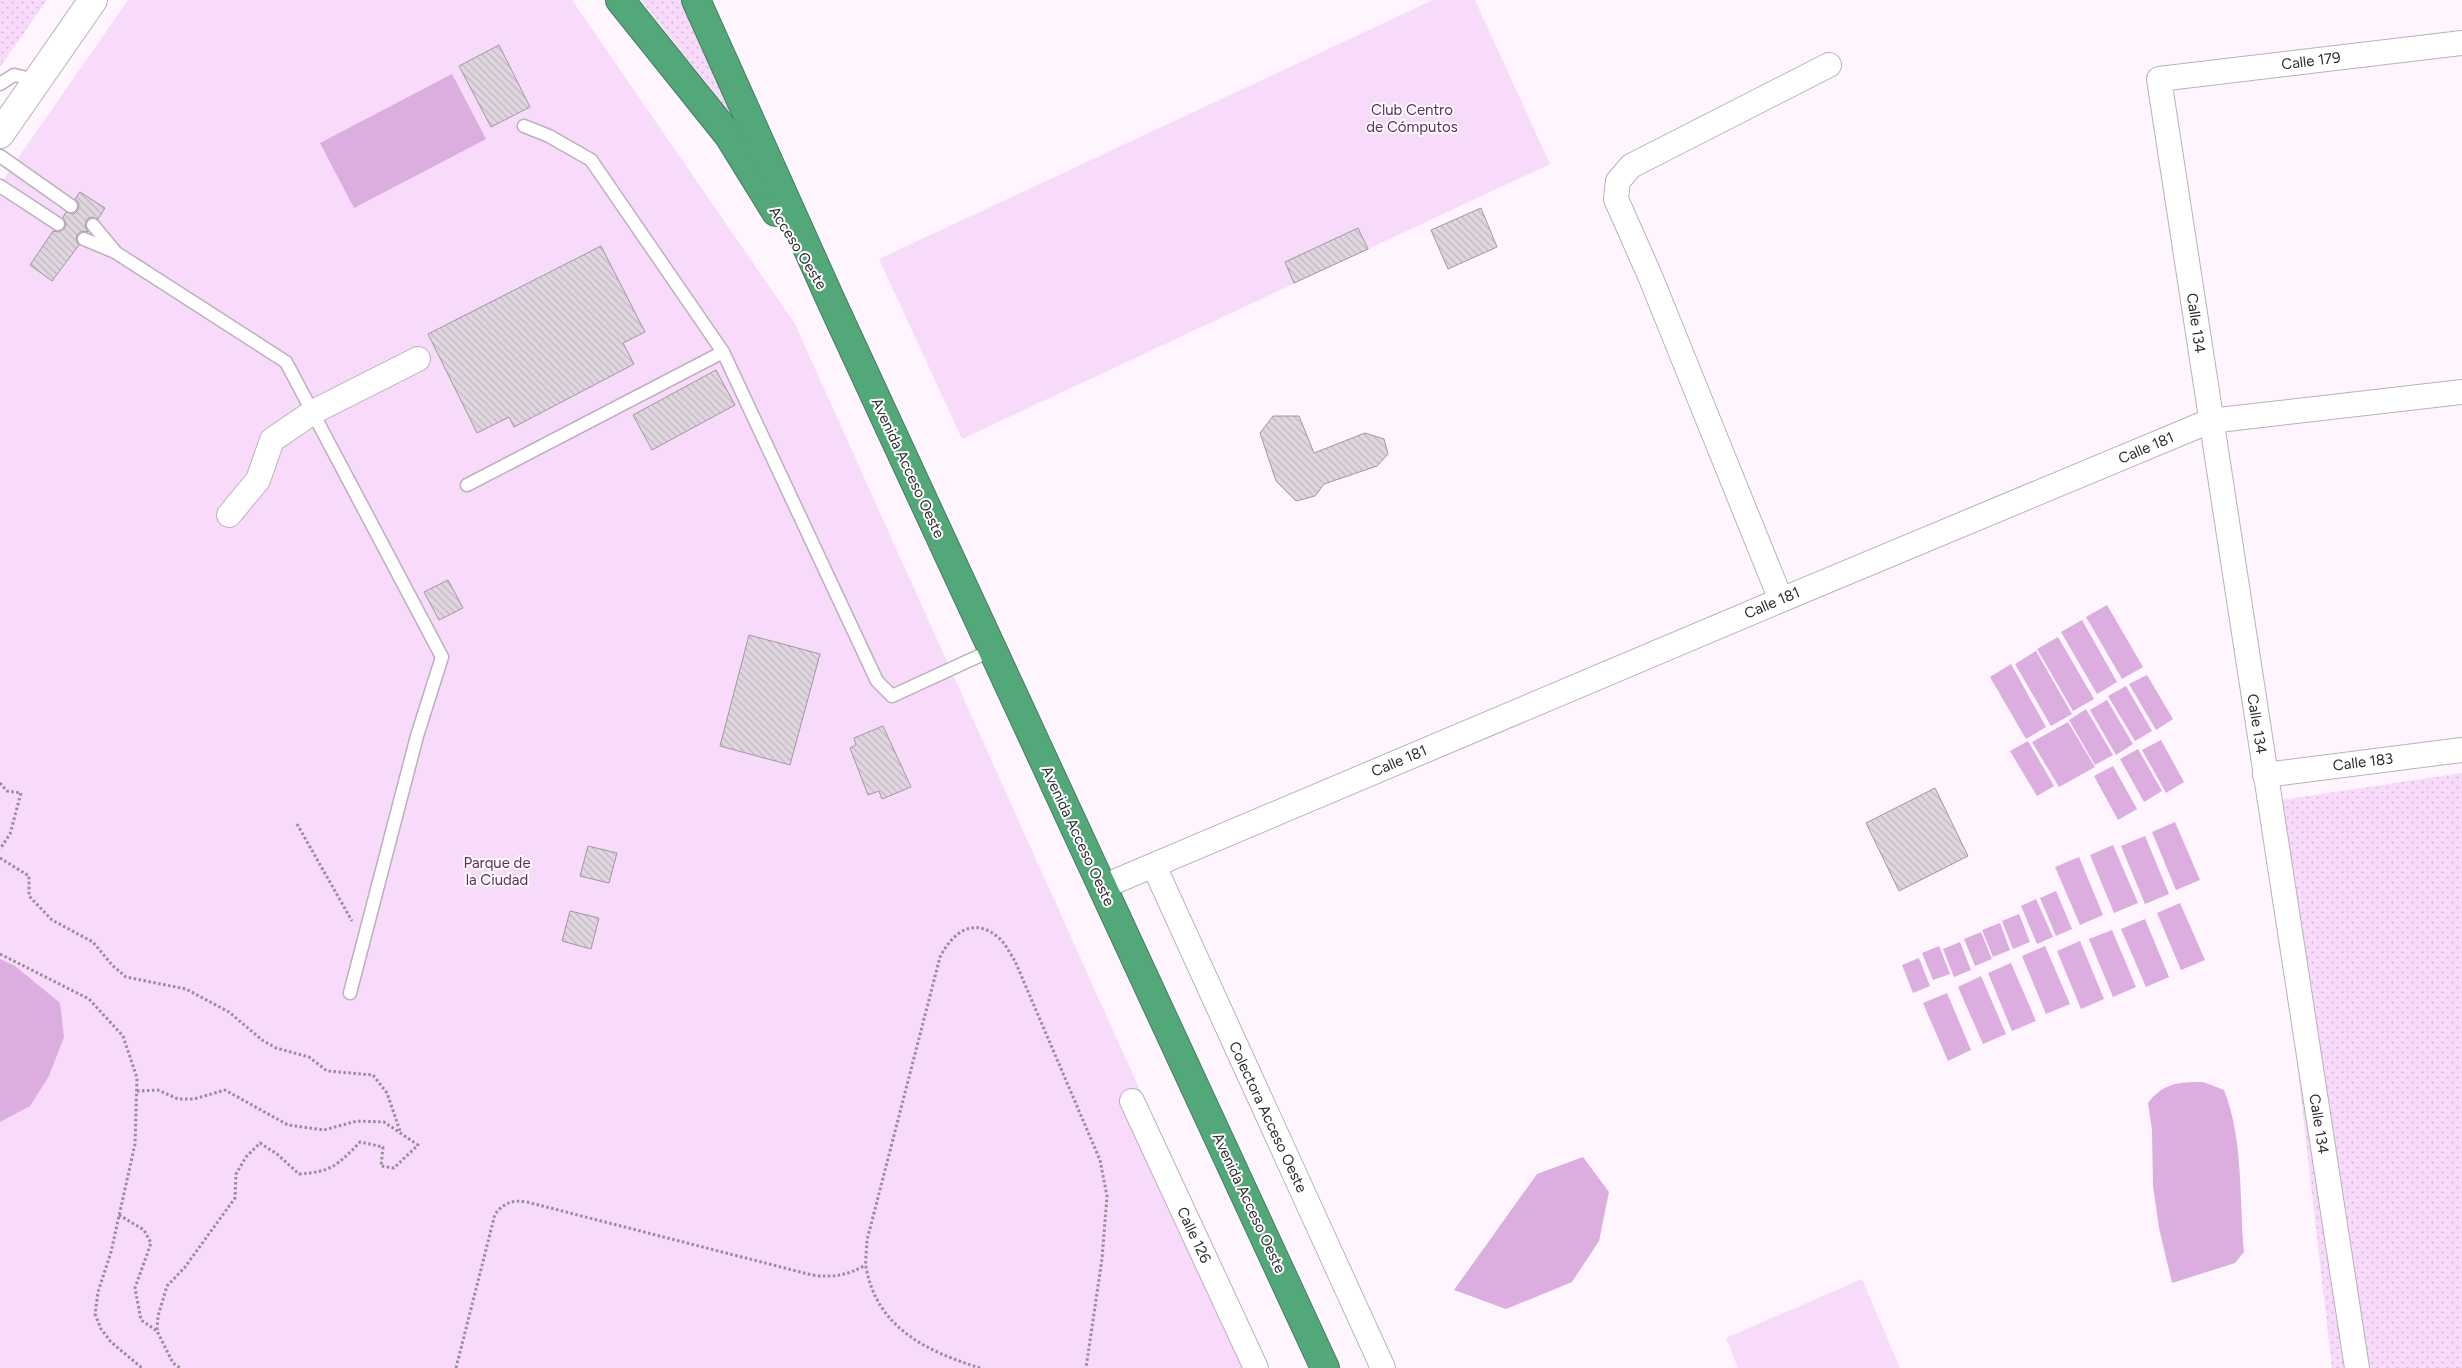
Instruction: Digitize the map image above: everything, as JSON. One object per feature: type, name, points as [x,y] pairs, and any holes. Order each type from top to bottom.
[{"type":"highway","name":"Acceso Oeste","points":[[620,0],[729,136],[832,303]]},
{"type":"highway","name":"Acceso Oeste","points":[[696,0],[832,303]]},
{"type":"highway","name":"Avenida Acceso Oeste","points":[[832,303],[1325,1368]]},
{"type":"street","points":[[0,134],[93,0]]},
{"type":"street","name":"Calle 179","points":[[2159,79],[2462,43]]},
{"type":"street","points":[[1781,600],[1650,276],[1616,198],[1618,181],[1632,166],[1828,65]]},
{"type":"street","name":"Calle 134","points":[[2159,79],[2356,1368]]},
{"type":"street","points":[[229,515],[258,480],[272,440],[313,412],[418,359]]},
{"type":"street","name":"Calle 181","points":[[1102,887],[2210,421],[2462,392]]},
{"type":"street","name":"Calle 183","points":[[2265,775],[2462,750]]},
{"type":"street","name":"Colectora Acceso Oeste","points":[[1154,866],[1383,1368]]},
{"type":"street","name":"Calle 126","points":[[1132,1101],[1256,1368]]},
{"type":"lane","points":[[0,84],[14,75],[36,80]]},
{"type":"lane","points":[[524,126],[548,136],[591,160],[723,352],[877,681],[892,696],[992,650]]},
{"type":"lane","points":[[0,156],[70,206]]},
{"type":"lane","points":[[0,186],[58,224]]},
{"type":"lane","points":[[93,225],[115,252]]},
{"type":"lane","points":[[84,239],[115,252],[286,362],[442,657],[417,736],[350,993]]},
{"type":"lane","points":[[466,485],[723,352]]},
{"type":"path","points":[[0,783],[8,792],[21,793],[10,834],[0,849]]},
{"type":"path","points":[[297,824],[365,940]]},
{"type":"path","points":[[0,858],[29,876],[29,896],[52,920],[93,942],[112,965],[126,977],[186,988],[229,1012],[262,1040],[276,1048],[309,1057],[327,1071],[373,1075],[387,1093],[401,1135]]},
{"type":"path","points":[[980,1368],[956,1360],[903,1334],[873,1294],[866,1265],[867,1240],[940,957],[948,940],[966,929],[986,929],[1001,940],[1015,961],[1100,1160],[1107,1196],[1102,1260],[1086,1368]]},
{"type":"path","points":[[0,954],[89,999],[123,1036],[137,1078],[135,1144],[111,1252],[98,1292],[95,1314],[101,1330],[142,1368]]},
{"type":"path","points":[[137,1090],[158,1090],[178,1099],[194,1099],[225,1090],[288,1125],[324,1130],[357,1121],[384,1122],[418,1145],[394,1168],[381,1166],[383,1148],[360,1142],[342,1161],[321,1173],[299,1174],[260,1143],[246,1157],[236,1174],[235,1198],[185,1267],[167,1286],[158,1316],[157,1331]]},
{"type":"path","points":[[456,1368],[495,1214],[504,1203],[515,1200],[812,1275],[832,1278],[849,1274],[866,1265]]},
{"type":"path","points":[[119,1215],[144,1230],[151,1243],[135,1288],[141,1320],[157,1331],[173,1363],[180,1368]]},
{"type":"green space","points":[[0,0],[47,0],[0,67]]},
{"type":"green space","name":"Parque de la Ciudad","points":[[128,0],[572,0],[795,324],[1265,1368],[0,1368],[0,184]]},
{"type":"green space","points":[[641,0],[682,0],[748,136]]},
{"type":"green space","name":"Club Centro de Cómputos","points":[[1433,0],[1475,0],[1550,164],[962,439],[879,259]]},
{"type":"green space","points":[[2462,773],[2462,1368],[2332,1368],[2267,802]]},
{"type":"green space","points":[[1862,1279],[1900,1368],[1738,1368],[1726,1338]]},
{"type":"shaded area","points":[[452,74],[486,139],[354,208],[320,143]]},
{"type":"shaded area","points":[[2107,605],[2143,667],[2122,679],[2086,617]]},
{"type":"shaded area","points":[[2082,620],[2117,682],[2097,694],[2061,632]]},
{"type":"shaded area","points":[[2058,637],[2094,699],[2073,711],[2037,649]]},
{"type":"shaded area","points":[[2036,651],[2072,714],[2051,726],[2015,664]]},
{"type":"shaded area","points":[[2011,664],[2046,727],[2026,739],[1990,677]]},
{"type":"shaded area","points":[[2147,675],[2173,719],[2156,730],[2129,684]]},
{"type":"shaded area","points":[[2126,686],[2152,731],[2135,741],[2108,696]]},
{"type":"shaded area","points":[[2107,700],[2133,744],[2116,755],[2090,710]]},
{"type":"shaded area","points":[[2086,709],[2113,755],[2095,765],[2069,720]]},
{"type":"shaded area","points":[[2068,722],[2095,767],[2059,787],[2032,742]]},
{"type":"shaded area","points":[[2161,740],[2184,782],[2166,793],[2142,750]]},
{"type":"shaded area","points":[[2028,741],[2054,786],[2037,796],[2010,751]]},
{"type":"shaded area","points":[[2138,749],[2162,791],[2144,802],[2120,759]]},
{"type":"shaded area","points":[[2113,766],[2137,809],[2118,820],[2094,776]]},
{"type":"shaded area","points":[[2175,822],[2200,880],[2176,890],[2152,832]]},
{"type":"shaded area","points":[[2145,836],[2169,894],[2145,904],[2121,846]]},
{"type":"shaded area","points":[[2113,845],[2138,903],[2114,913],[2090,855]]},
{"type":"shaded area","points":[[2079,857],[2103,915],[2080,925],[2055,867]]},
{"type":"shaded area","points":[[2056,891],[2072,929],[2056,936],[2040,898]]},
{"type":"shaded area","points":[[2036,899],[2053,937],[2037,944],[2021,906]]},
{"type":"shaded area","points":[[2180,903],[2205,960],[2181,970],[2157,913]]},
{"type":"shaded area","points":[[2019,914],[2030,942],[2013,949],[2002,921]]},
{"type":"shaded area","points":[[2145,919],[2169,977],[2146,987],[2121,929]]},
{"type":"shaded area","points":[[2000,923],[2010,950],[1993,957],[1982,930]]},
{"type":"shaded area","points":[[2112,930],[2136,987],[2113,997],[2089,939]]},
{"type":"shaded area","points":[[1981,932],[1992,959],[1975,966],[1964,939]]},
{"type":"shaded area","points":[[2080,941],[2104,999],[2081,1009],[2057,951]]},
{"type":"shaded area","points":[[1960,942],[1971,970],[1954,977],[1943,949]]},
{"type":"shaded area","points":[[1939,946],[1950,974],[1933,980],[1922,953]]},
{"type":"shaded area","points":[[2045,946],[2070,1004],[2046,1014],[2022,956]]},
{"type":"shaded area","points":[[1919,958],[1930,986],[1913,993],[1902,965]]},
{"type":"shaded area","points":[[0,959],[15,966],[60,1003],[64,1037],[49,1076],[30,1106],[0,1122]]},
{"type":"shaded area","points":[[2011,963],[2036,1021],[2012,1031],[1988,973]]},
{"type":"shaded area","points":[[1981,976],[2006,1034],[1983,1044],[1958,987]]},
{"type":"shaded area","points":[[1947,993],[1971,1050],[1948,1061],[1923,1003]]},
{"type":"shaded area","points":[[2186,1082],[2203,1082],[2224,1090],[2235,1129],[2240,1170],[2244,1252],[2235,1263],[2172,1283],[2159,1228],[2153,1186],[2152,1130],[2148,1103],[2160,1091],[2172,1085]]},
{"type":"shaded area","points":[[1583,1157],[1609,1192],[1599,1241],[1572,1282],[1506,1309],[1454,1290],[1537,1174]]},
{"type":"building","points":[[499,45],[530,107],[491,127],[459,66]]},
{"type":"building","points":[[80,192],[105,208],[98,219],[92,217],[87,219],[85,226],[88,232],[82,231],[77,235],[76,240],[79,245],[52,281],[30,265],[53,231],[58,232],[64,229],[66,224],[63,217],[66,212],[74,214],[78,210],[79,203],[75,199]]},
{"type":"building","points":[[1481,208],[1497,247],[1448,269],[1431,230]]},
{"type":"building","points":[[1358,228],[1368,249],[1294,283],[1285,262]]},
{"type":"building","points":[[601,246],[645,332],[623,343],[634,364],[514,427],[509,417],[477,433],[428,334]]},
{"type":"building","points":[[716,370],[735,405],[652,450],[633,415]]},
{"type":"building","points":[[1273,416],[1299,416],[1314,453],[1365,433],[1384,439],[1388,454],[1377,466],[1324,484],[1315,496],[1296,501],[1276,481],[1260,433]]},
{"type":"building","points":[[448,580],[463,608],[439,620],[424,592]]},
{"type":"building","points":[[749,635],[820,654],[790,765],[720,746]]},
{"type":"building","points":[[883,726],[911,787],[882,799],[879,791],[868,795],[850,748],[856,745],[854,738]]},
{"type":"building","points":[[1935,788],[1968,856],[1899,891],[1866,823]]},
{"type":"building","points":[[588,846],[617,853],[609,883],[580,876]]},
{"type":"building","points":[[570,911],[599,918],[591,949],[562,941]]}]
